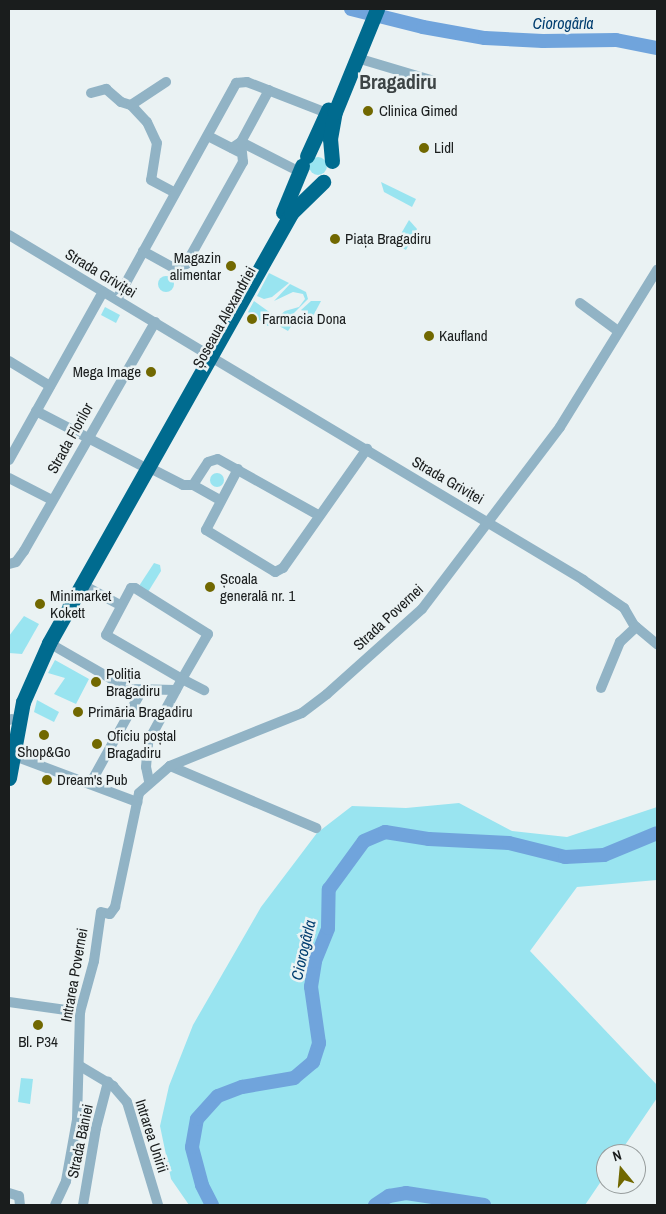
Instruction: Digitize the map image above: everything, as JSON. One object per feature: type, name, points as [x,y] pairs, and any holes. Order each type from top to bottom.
[{"type":"highway","name":"Șoseaua Alexandriei","points":[[10,724],[30,662],[208,354],[291,213],[332,173],[330,139],[335,112],[357,58],[370,9]]},
{"type":"highway","name":"Șoseaua Alexandriei","points":[[208,354],[284,210],[300,163],[327,113],[377,9]]},
{"type":"highway","points":[[323,182],[310,181],[300,163],[320,152],[332,161]]},
{"type":"highway","name":"Șoseaua Alexandriei","points":[[9,778],[23,702],[49,643],[144,466]]},
{"type":"street","points":[[357,58],[431,80]]},
{"type":"street","points":[[131,105],[166,82]]},
{"type":"street","points":[[116,299],[236,83],[247,82],[327,113]]},
{"type":"street","points":[[91,93],[106,88],[121,102],[131,105],[156,138],[151,180],[175,194]]},
{"type":"street","points":[[232,148],[242,142],[269,90]]},
{"type":"street","points":[[208,136],[243,154]]},
{"type":"street","points":[[142,251],[174,268],[183,267],[242,162],[242,142]]},
{"type":"street","points":[[242,142],[300,163]]},
{"type":"street","name":"Strada Griviței","points":[[9,235],[490,522],[613,600],[629,614],[636,627],[657,644]]},
{"type":"street","name":"Strada Povernei","points":[[137,801],[149,781],[170,766],[294,717],[314,705],[422,609],[490,522],[560,427],[657,270]]},
{"type":"street","points":[[9,460],[103,292]]},
{"type":"street","points":[[580,303],[618,331]]},
{"type":"street","name":"Strada Florilor","points":[[9,564],[17,561],[155,322]]},
{"type":"street","points":[[9,361],[50,386]]},
{"type":"street","points":[[36,411],[183,485],[193,485],[220,500]]},
{"type":"street","points":[[238,469],[206,525],[207,531],[270,571],[278,571],[318,521],[318,515],[367,449]]},
{"type":"street","points":[[193,485],[211,460],[218,458],[318,515]]},
{"type":"street","points":[[9,478],[52,500]]},
{"type":"street","points":[[81,584],[120,605]]},
{"type":"street","points":[[149,781],[146,767],[147,745],[182,679],[208,634],[135,588],[130,590],[120,605],[106,635],[182,679],[204,690]]},
{"type":"street","points":[[601,688],[620,642],[636,627]]},
{"type":"street","points":[[49,643],[129,689],[176,690]]},
{"type":"street","points":[[90,784],[142,690]]},
{"type":"street","points":[[12,755],[137,801]]},
{"type":"street","points":[[170,766],[316,828]]},
{"type":"street","name":"Intrarea Povernei","points":[[55,1205],[66,1182],[76,1131],[80,1066],[80,1012],[94,961],[101,912],[110,914],[115,907],[137,801]]},
{"type":"street","points":[[9,1002],[80,1012]]},
{"type":"street","name":"Intrarea Unirii","points":[[80,1066],[108,1082],[124,1097],[132,1112],[158,1205]]},
{"type":"street","name":"Strada Băniei","points":[[83,1205],[96,1128],[108,1082]]},
{"type":"street","points":[[9,1193],[19,1196],[20,1205]]},
{"type":"shaded area","points":[[318,157],[324,160],[327,166],[324,172],[318,175],[312,172],[309,166],[312,160]]},
{"type":"shaded area","points":[[381,182],[416,199],[412,207],[384,192]]},
{"type":"shaded area","points":[[409,220],[417,229],[406,250],[395,244]]},
{"type":"shaded area","points":[[269,273],[289,283],[272,297],[264,299],[257,296]]},
{"type":"shaded area","points":[[166,276],[174,284],[166,292],[158,284]]},
{"type":"shaded area","points":[[290,284],[306,292],[308,299],[292,315],[279,316],[285,311],[299,307],[305,299],[303,294],[293,292],[274,301]]},
{"type":"shaded area","points":[[254,301],[279,319],[288,320],[298,316],[288,331],[272,322],[268,326],[248,312]]},
{"type":"shaded area","points":[[311,301],[321,301],[312,318],[301,310]]},
{"type":"shaded area","points":[[105,307],[120,315],[116,323],[101,315]]},
{"type":"shaded area","points":[[214,473],[220,473],[224,480],[220,487],[214,487],[210,483],[210,477]]},
{"type":"shaded area","points":[[154,563],[160,565],[161,571],[148,592],[139,586]]},
{"type":"shaded area","points":[[24,616],[39,624],[22,654],[9,653],[9,636]]},
{"type":"shaded area","points":[[55,660],[89,679],[76,704],[54,694],[65,678],[48,673]]},
{"type":"shaded area","points":[[37,700],[59,712],[54,722],[34,712]]},
{"type":"shaded area","points":[[459,803],[512,831],[567,837],[657,807],[657,880],[577,887],[530,951],[657,1085],[657,1098],[626,1144],[596,1144],[596,1189],[585,1205],[189,1205],[171,1179],[160,1126],[169,1086],[193,1025],[261,907],[317,833],[352,806],[406,808]]},
{"type":"shaded area","points":[[21,1078],[33,1079],[30,1104],[18,1102]]},
{"type":"waterway","name":"Ciorogârla","points":[[351,9],[423,27],[485,38],[543,41],[616,40],[657,48]]},
{"type":"waterway","name":"Ciorogârla","points":[[212,1205],[202,1185],[192,1147],[197,1119],[218,1096],[242,1087],[294,1078],[313,1062],[319,1043],[311,987],[315,961],[328,928],[329,889],[364,841],[385,832],[429,839],[509,843],[565,857],[604,855],[657,833]]},
{"type":"waterway","name":"Ciorogârla","points":[[375,1205],[389,1196],[406,1193],[484,1205]]},
{"type":"place","name":"Clinica Gimed","points":[[368,111]]},
{"type":"place","name":"Lidl","points":[[424,148]]},
{"type":"place","name":"Piața Bragadiru","points":[[335,239]]},
{"type":"place","name":"Magazin alimentar","points":[[231,266]]},
{"type":"place","name":"Farmacia Dona","points":[[252,319]]},
{"type":"place","name":"Kaufland","points":[[429,336]]},
{"type":"place","name":"Mega Image","points":[[151,372]]},
{"type":"place","name":"Școala generală nr. 1","points":[[210,587]]},
{"type":"place","name":"Minimarket Kokett","points":[[40,604]]},
{"type":"place","name":"Poliția Bragadiru","points":[[96,682]]},
{"type":"place","name":"Primăria Bragadiru","points":[[78,712]]},
{"type":"place","name":"Shop&Go","points":[[44,735]]},
{"type":"place","name":"Oficiu poștal Bragadiru","points":[[97,744]]},
{"type":"place","name":"Dream's Pub","points":[[47,780]]},
{"type":"place","name":"Bl. P34","points":[[38,1025]]},
{"type":"district","name":"Bragadiru","points":[[398,81]]}]
